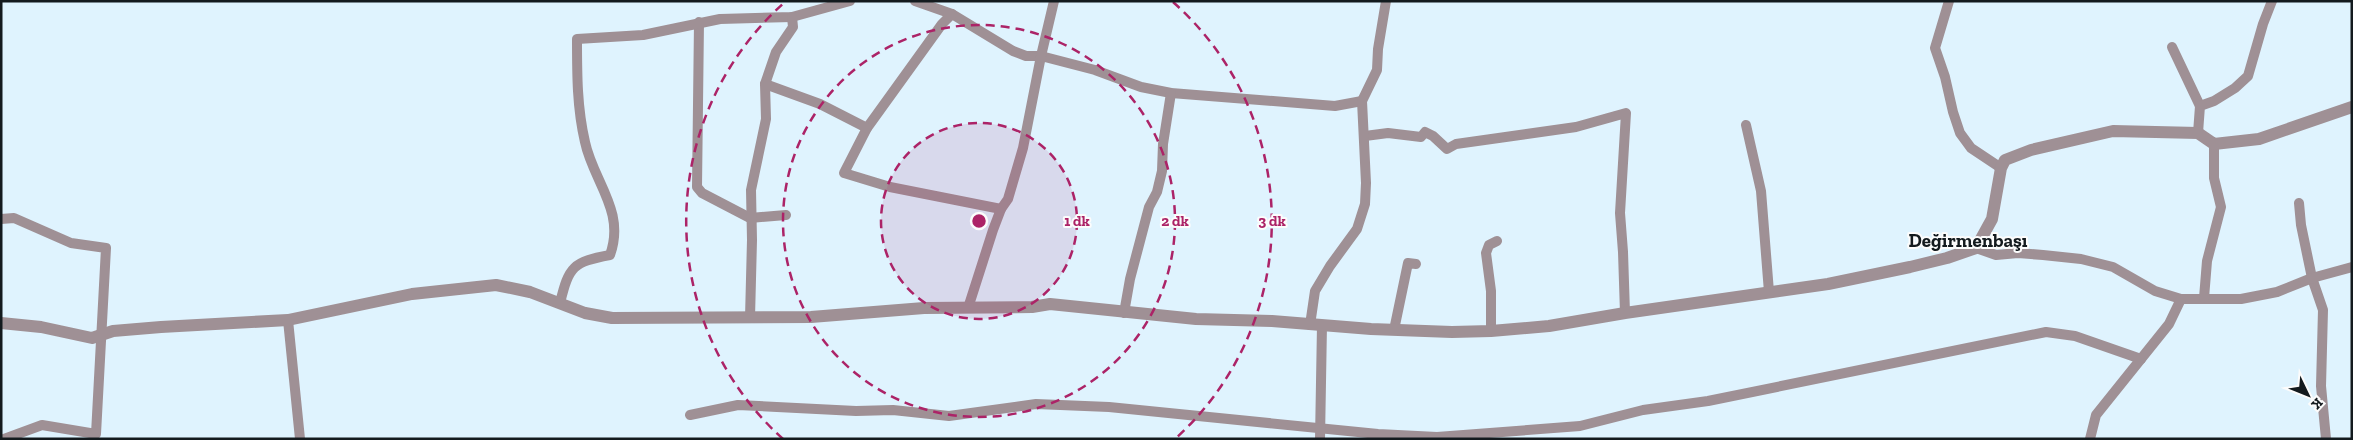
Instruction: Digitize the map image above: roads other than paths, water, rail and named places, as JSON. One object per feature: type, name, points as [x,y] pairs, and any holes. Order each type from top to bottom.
[{"type":"street","points":[[560,303],[565,281],[572,270],[584,260],[610,255],[615,241],[614,217],[585,144],[578,101],[577,39],[642,35],[699,22],[792,17],[850,1]]},
{"type":"street","points":[[915,1],[952,14],[1013,51],[1026,56],[1041,56],[1095,70],[1141,87],[1172,93],[1335,106],[1362,101]]},
{"type":"street","points":[[968,308],[1001,209],[1008,199],[1023,148],[1054,1]]},
{"type":"street","points":[[1320,433],[1316,291],[1330,266],[1357,229],[1362,216],[1366,183],[1362,101],[1377,70],[1378,49],[1386,1]]},
{"type":"street","points":[[1950,1],[1935,48],[1945,77],[1952,112],[1964,139],[1971,148],[2001,168]]},
{"type":"street","points":[[2200,106],[2214,101],[2235,88],[2248,76],[2263,24],[2272,1]]},
{"type":"street","points":[[952,14],[942,24],[867,128],[844,172],[890,187],[1001,209]]},
{"type":"street","points":[[750,318],[751,190],[766,119],[765,84],[776,52],[793,27],[792,17]]},
{"type":"street","points":[[699,22],[697,187],[702,194],[750,218],[786,216]]},
{"type":"street","points":[[2172,47],[2200,106],[2198,133]]},
{"type":"street","points":[[765,84],[820,104],[867,128]]},
{"type":"street","points":[[1124,313],[1149,208],[1157,192],[1162,171],[1163,144],[1172,93]]},
{"type":"street","points":[[1976,248],[1992,219],[2001,168],[2005,160],[2031,150],[2113,130],[2198,133],[2214,144],[2260,139],[2352,107]]},
{"type":"street","points":[[1364,136],[1388,133],[1421,137],[1425,132],[1434,136],[1447,149],[1456,144],[1576,127],[1626,112],[1620,213],[1624,313]]},
{"type":"street","points":[[1746,125],[1761,191],[1769,292]]},
{"type":"street","points":[[2204,298],[2207,262],[2221,207],[2214,178],[2214,144]]},
{"type":"street","points":[[2299,203],[2301,225],[2312,278],[2323,310],[2321,386],[2326,439]]},
{"type":"street","points":[[1,219],[14,218],[71,243],[106,248],[96,434],[42,425],[4,439]]},
{"type":"street","points":[[1491,331],[1491,291],[1486,253],[1489,245],[1496,241]]},
{"type":"street","points":[[1,322],[41,327],[92,338],[113,332],[161,327],[288,320],[412,294],[496,285],[530,292],[585,314],[612,318],[811,317],[924,308],[1032,307],[1050,304],[1196,319],[1272,321],[1394,330],[1452,332],[1549,326],[1769,292],[1910,267],[1947,258],[1976,248],[1996,255],[2018,253],[2052,256],[2080,259],[2113,267],[2155,291],[2181,299],[2241,299],[2277,292],[2312,278],[2352,267]]},
{"type":"street","points":[[1394,330],[1408,263],[1416,264]]},
{"type":"street","points":[[2090,439],[2096,415],[2169,324],[2181,299]]},
{"type":"street","points":[[288,320],[300,439]]},
{"type":"street","points":[[690,415],[738,405],[856,412],[893,410],[949,416],[1036,404],[1109,407],[1320,433],[1437,436],[1580,426],[1644,410],[1708,401],[2046,332],[2075,336],[2142,359]]},
{"type":"district","name":"Değirmenbaşı","points":[[1968,240]]}]
